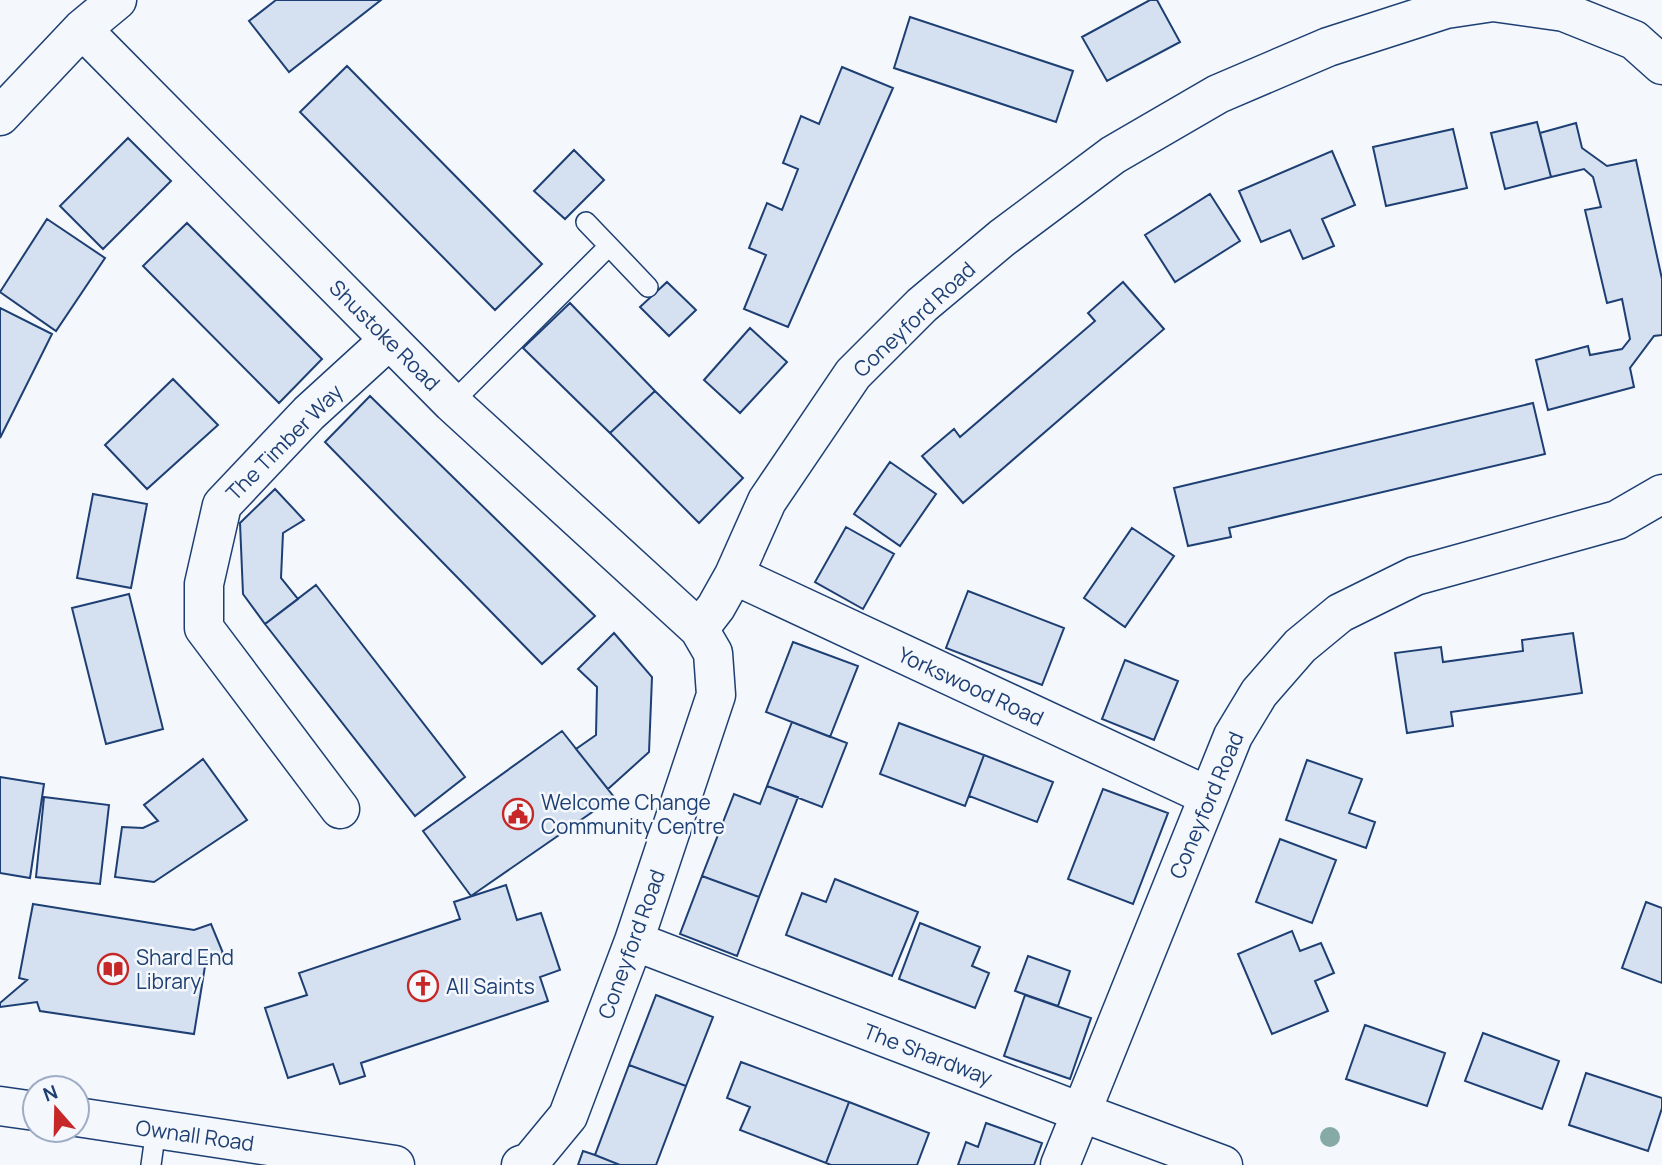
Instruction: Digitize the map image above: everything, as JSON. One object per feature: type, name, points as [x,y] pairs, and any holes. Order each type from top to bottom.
[{"type":"street","points":[[0,116],[82,29],[117,0]]},
{"type":"street","name":"Coneyford Road","points":[[521,1165],[530,1162],[568,1116],[634,941],[716,695],[713,653],[699,629],[716,607],[734,575],[768,501],[853,374],[922,305],[1002,238],[1113,155],[1218,94],[1328,47],[1446,9],[1493,2],[1564,12],[1634,40],[1662,65]]},
{"type":"street","name":"Shustoke Road","points":[[82,29],[452,403],[699,629]]},
{"type":"street","name":"The Timber Way","points":[[340,809],[204,628],[204,584],[222,505],[309,413],[389,340]]},
{"type":"street","name":"Coneyford Road","points":[[1060,1165],[1233,736],[1259,693],[1300,646],[1340,613],[1415,576],[1617,520],[1662,494]]},
{"type":"street","name":"Yorkswood Road","points":[[734,575],[1208,796]]},
{"type":"street","name":"The Shardway","points":[[634,941],[1223,1165]]},
{"type":"street","points":[[0,1106],[21,1109]]},
{"type":"street","name":"Ownall Road","points":[[91,1123],[153,1147],[395,1165]]},
{"type":"lane","points":[[586,222],[648,287]]},
{"type":"lane","points":[[452,403],[609,246]]},
{"type":"building","points":[[276,0],[381,0],[289,72],[249,21]]},
{"type":"building","points":[[1150,0],[1157,0],[1180,42],[1107,81],[1082,37]]},
{"type":"building","points":[[910,17],[1073,71],[1056,122],[894,68]]},
{"type":"building","points":[[347,66],[542,264],[495,310],[300,112]]},
{"type":"building","points":[[842,67],[893,88],[788,327],[744,309],[766,255],[749,248],[767,203],[782,210],[798,169],[783,163],[801,116],[819,124]]},
{"type":"building","points":[[1537,122],[1551,177],[1505,189],[1491,133]]},
{"type":"building","points":[[1576,123],[1582,148],[1607,166],[1636,160],[1662,279],[1662,335],[1654,336],[1630,368],[1634,387],[1548,410],[1536,360],[1588,346],[1590,355],[1622,349],[1630,339],[1622,299],[1607,303],[1585,210],[1601,207],[1593,177],[1584,169],[1551,177],[1540,133]]},
{"type":"building","points":[[1453,129],[1467,188],[1386,206],[1373,147]]},
{"type":"building","points":[[128,138],[171,181],[103,249],[60,206]]},
{"type":"building","points":[[574,150],[604,180],[565,219],[534,191]]},
{"type":"building","points":[[1332,151],[1355,205],[1322,219],[1334,246],[1303,259],[1290,230],[1261,242],[1239,191]]},
{"type":"building","points":[[1210,194],[1240,241],[1175,282],[1145,235]]},
{"type":"building","points":[[47,219],[105,258],[56,331],[0,292]]},
{"type":"building","points":[[187,223],[322,359],[279,403],[143,266]]},
{"type":"building","points":[[667,282],[696,310],[669,336],[640,307]]},
{"type":"building","points":[[1123,282],[1164,329],[963,503],[922,456],[954,429],[960,437],[1095,321],[1088,313]]},
{"type":"building","points":[[570,303],[655,391],[610,433],[523,348]]},
{"type":"building","points":[[0,308],[52,334],[0,438]]},
{"type":"building","points":[[750,328],[787,362],[740,413],[704,380]]},
{"type":"building","points":[[173,379],[218,425],[147,489],[105,445]]},
{"type":"building","points":[[655,391],[743,478],[699,523],[610,433]]},
{"type":"building","points":[[370,396],[595,616],[542,664],[325,442]]},
{"type":"building","points":[[1533,403],[1545,454],[1229,528],[1231,537],[1188,546],[1174,488]]},
{"type":"building","points":[[890,462],[936,494],[900,546],[854,514]]},
{"type":"building","points":[[275,489],[304,520],[283,533],[281,578],[298,599],[265,624],[243,594],[240,523]]},
{"type":"building","points":[[93,494],[147,504],[131,588],[77,578]]},
{"type":"building","points":[[846,527],[894,554],[863,609],[815,582]]},
{"type":"building","points":[[1132,528],[1174,556],[1125,627],[1084,598]]},
{"type":"building","points":[[316,585],[465,777],[415,816],[265,624]]},
{"type":"building","points":[[968,591],[1064,628],[1042,685],[946,648]]},
{"type":"building","points":[[129,594],[163,729],[106,744],[72,608]]},
{"type":"building","points":[[614,633],[652,677],[649,752],[608,789],[576,749],[596,735],[597,687],[578,669]]},
{"type":"building","points":[[1573,633],[1582,693],[1451,712],[1453,726],[1407,733],[1395,653],[1441,647],[1443,662],[1523,651],[1522,640]]},
{"type":"building","points":[[793,642],[858,666],[830,737],[766,712]]},
{"type":"building","points":[[1125,660],[1178,681],[1154,740],[1102,719]]},
{"type":"building","points":[[792,722],[847,743],[822,807],[767,786]]},
{"type":"building","points":[[899,723],[984,755],[965,806],[880,774]]},
{"type":"building","name":"Welcome Change Community Centre","points":[[562,731],[614,797],[471,896],[423,831]]},
{"type":"building","points":[[984,755],[1053,782],[1037,822],[969,796]]},
{"type":"building","points":[[203,759],[247,820],[154,882],[115,877],[122,827],[143,828],[158,821],[144,805]]},
{"type":"building","points":[[1307,760],[1362,779],[1349,813],[1375,822],[1366,848],[1286,820]]},
{"type":"building","points":[[0,777],[44,784],[30,878],[0,873]]},
{"type":"building","points":[[767,786],[798,797],[759,897],[702,876],[734,794],[760,804]]},
{"type":"building","points":[[1103,789],[1168,813],[1133,904],[1068,879]]},
{"type":"building","points":[[44,797],[109,805],[100,884],[36,877]]},
{"type":"building","points":[[1280,839],[1336,860],[1312,923],[1256,902]]},
{"type":"building","points":[[702,876],[759,897],[737,956],[680,934]]},
{"type":"building","points":[[835,879],[918,912],[892,976],[786,935],[802,893],[826,902]]},
{"type":"building","name":"All Saints","points":[[506,885],[517,920],[541,913],[560,970],[540,977],[548,1001],[361,1063],[365,1076],[340,1084],[333,1064],[288,1078],[265,1008],[307,995],[299,973],[460,919],[454,902]]},
{"type":"building","points":[[1646,902],[1662,908],[1662,983],[1622,968]]},
{"type":"building","name":"Shard End Library","points":[[33,904],[194,930],[211,924],[223,953],[206,960],[194,1034],[40,1011],[37,1002],[0,1007],[0,1003],[27,980],[19,978]]},
{"type":"building","points":[[920,923],[980,947],[972,966],[989,973],[975,1008],[899,979]]},
{"type":"building","points":[[1292,931],[1300,951],[1321,943],[1334,973],[1315,981],[1328,1011],[1272,1034],[1238,954]]},
{"type":"building","points":[[1028,956],[1070,971],[1058,1006],[1015,991]]},
{"type":"building","points":[[656,995],[713,1017],[686,1086],[629,1065]]},
{"type":"building","points":[[1025,995],[1091,1018],[1070,1079],[1004,1056]]},
{"type":"building","points":[[1365,1025],[1445,1053],[1427,1106],[1346,1079]]},
{"type":"building","points":[[1483,1033],[1559,1061],[1542,1109],[1465,1081]]},
{"type":"building","points":[[741,1062],[849,1102],[826,1163],[740,1130],[750,1107],[727,1098]]},
{"type":"building","points":[[629,1065],[686,1086],[656,1165],[620,1165],[595,1155]]},
{"type":"building","points":[[1586,1073],[1662,1098],[1662,1108],[1648,1151],[1569,1125]]},
{"type":"building","points":[[849,1102],[929,1133],[917,1165],[826,1163]]},
{"type":"building","points":[[986,1123],[1042,1143],[1034,1165],[958,1165],[966,1142],[978,1147]]},
{"type":"building","points":[[583,1151],[595,1155],[620,1165],[578,1165]]},
{"type":"place","name":"Welcome Change Community Centre","points":[[518,814]]},
{"type":"place","name":"Shard End Library","points":[[113,969]]},
{"type":"place","name":"All Saints","points":[[423,986]]}]
